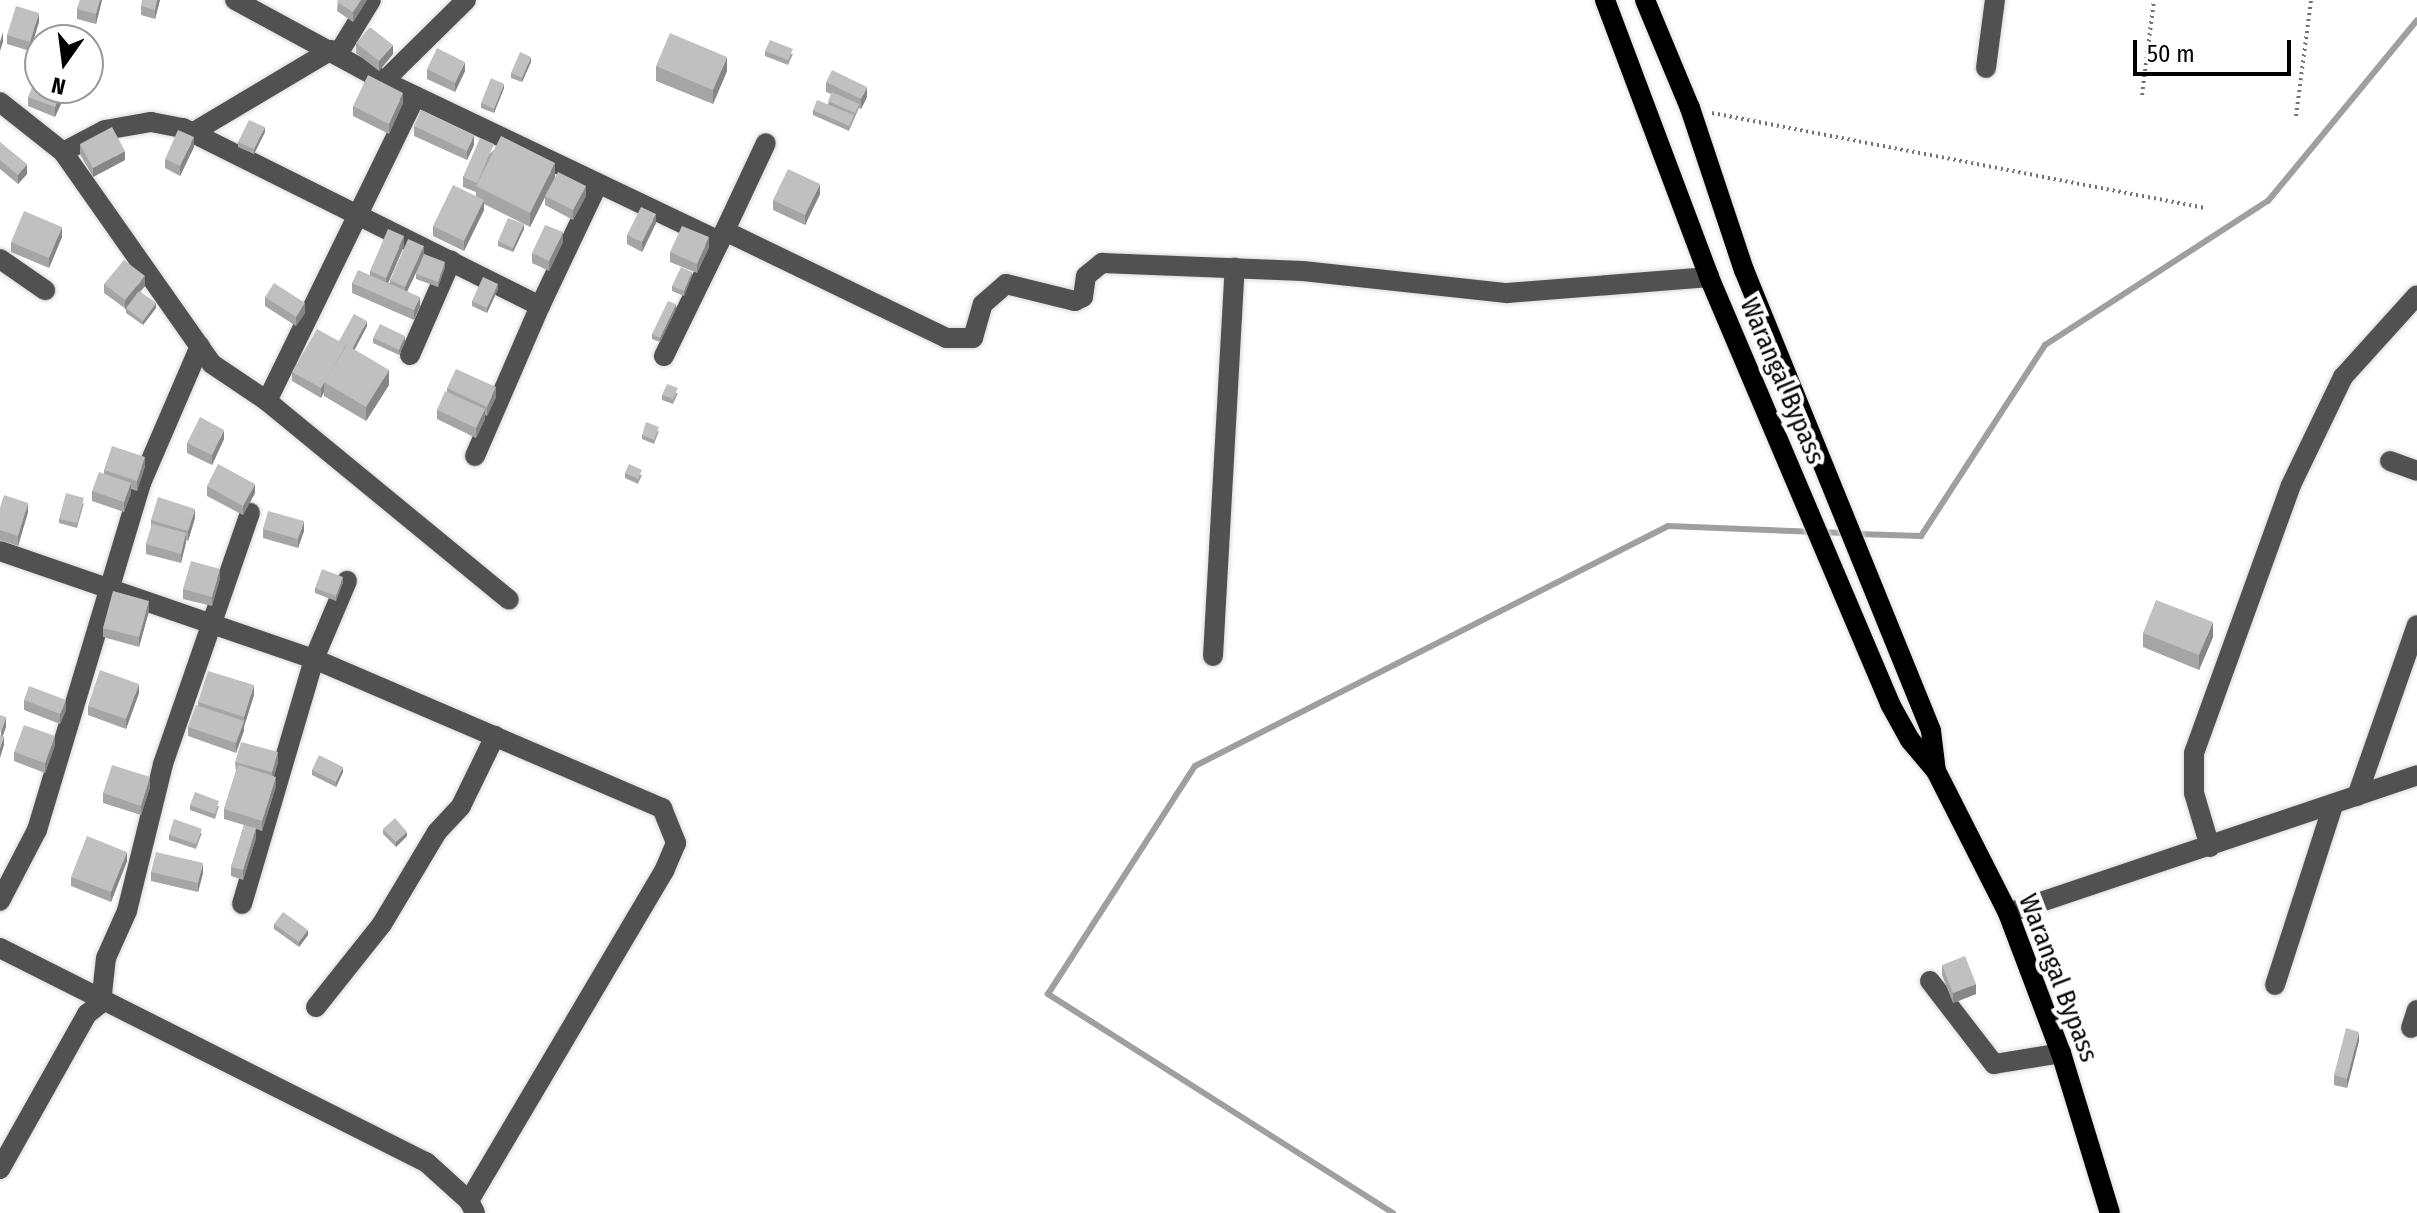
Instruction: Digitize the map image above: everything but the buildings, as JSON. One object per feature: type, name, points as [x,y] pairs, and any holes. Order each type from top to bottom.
[{"type":"main road","name":"Warangal Bypass","points":[[1605,0],[1709,277],[1890,704],[1910,740],[1936,771],[2008,913],[2061,1053],[2110,1213]]},
{"type":"main road","name":"Warangal Bypass","points":[[1645,0],[1690,108],[1744,270],[1931,731],[1936,771]]},
{"type":"street","points":[[237,0],[384,81],[598,184],[723,236],[946,338],[973,338],[983,304],[1006,284],[1075,301],[1083,297],[1086,276],[1102,263],[1235,268],[1507,293],[1709,277]]},
{"type":"street","points":[[192,133],[335,52],[371,0]]},
{"type":"street","points":[[384,81],[466,0]]},
{"type":"street","points":[[1986,68],[1995,0]]},
{"type":"street","points":[[267,401],[416,96]]},
{"type":"street","points":[[0,102],[63,152],[212,364],[267,401],[509,600]]},
{"type":"street","points":[[63,152],[105,130],[151,122],[192,133],[540,306]]},
{"type":"street","points":[[664,356],[766,143]]},
{"type":"street","points":[[475,456],[540,306],[598,184]]},
{"type":"street","points":[[0,259],[45,290]]},
{"type":"street","points":[[410,355],[451,261]]},
{"type":"street","points":[[1213,656],[1235,268]]},
{"type":"street","points":[[2210,847],[2194,793],[2194,753],[2291,485],[2343,377],[2417,295]]},
{"type":"street","points":[[0,901],[37,830],[112,589],[141,483],[200,346]]},
{"type":"street","points":[[2390,461],[2417,471]]},
{"type":"street","points":[[0,1169],[87,1014],[101,1003],[106,958],[127,911],[163,764],[250,513]]},
{"type":"street","points":[[0,948],[101,1003],[426,1162],[472,1207],[676,843],[662,808],[495,736],[314,659],[211,626],[112,589],[1,555]]},
{"type":"street","points":[[242,904],[314,659],[347,581]]},
{"type":"street","points":[[2357,796],[2417,625]]},
{"type":"street","points":[[316,1007],[382,924],[437,832],[461,806],[495,736]]},
{"type":"street","points":[[2008,913],[2417,775]]},
{"type":"street","points":[[2275,985],[2333,805]]},
{"type":"street","points":[[1930,981],[1994,1064],[2061,1053]]},
{"type":"path","points":[[2142,95],[2154,0]]},
{"type":"path","points":[[2296,116],[2311,0]]},
{"type":"path","points":[[1690,108],[2205,208]]},
{"type":"waterway","points":[[1857,534],[1921,536],[2045,345],[2268,201],[2417,20]]},
{"type":"waterway","points":[[1393,1213],[1048,994],[1195,766],[1668,526],[1845,533]]}]
